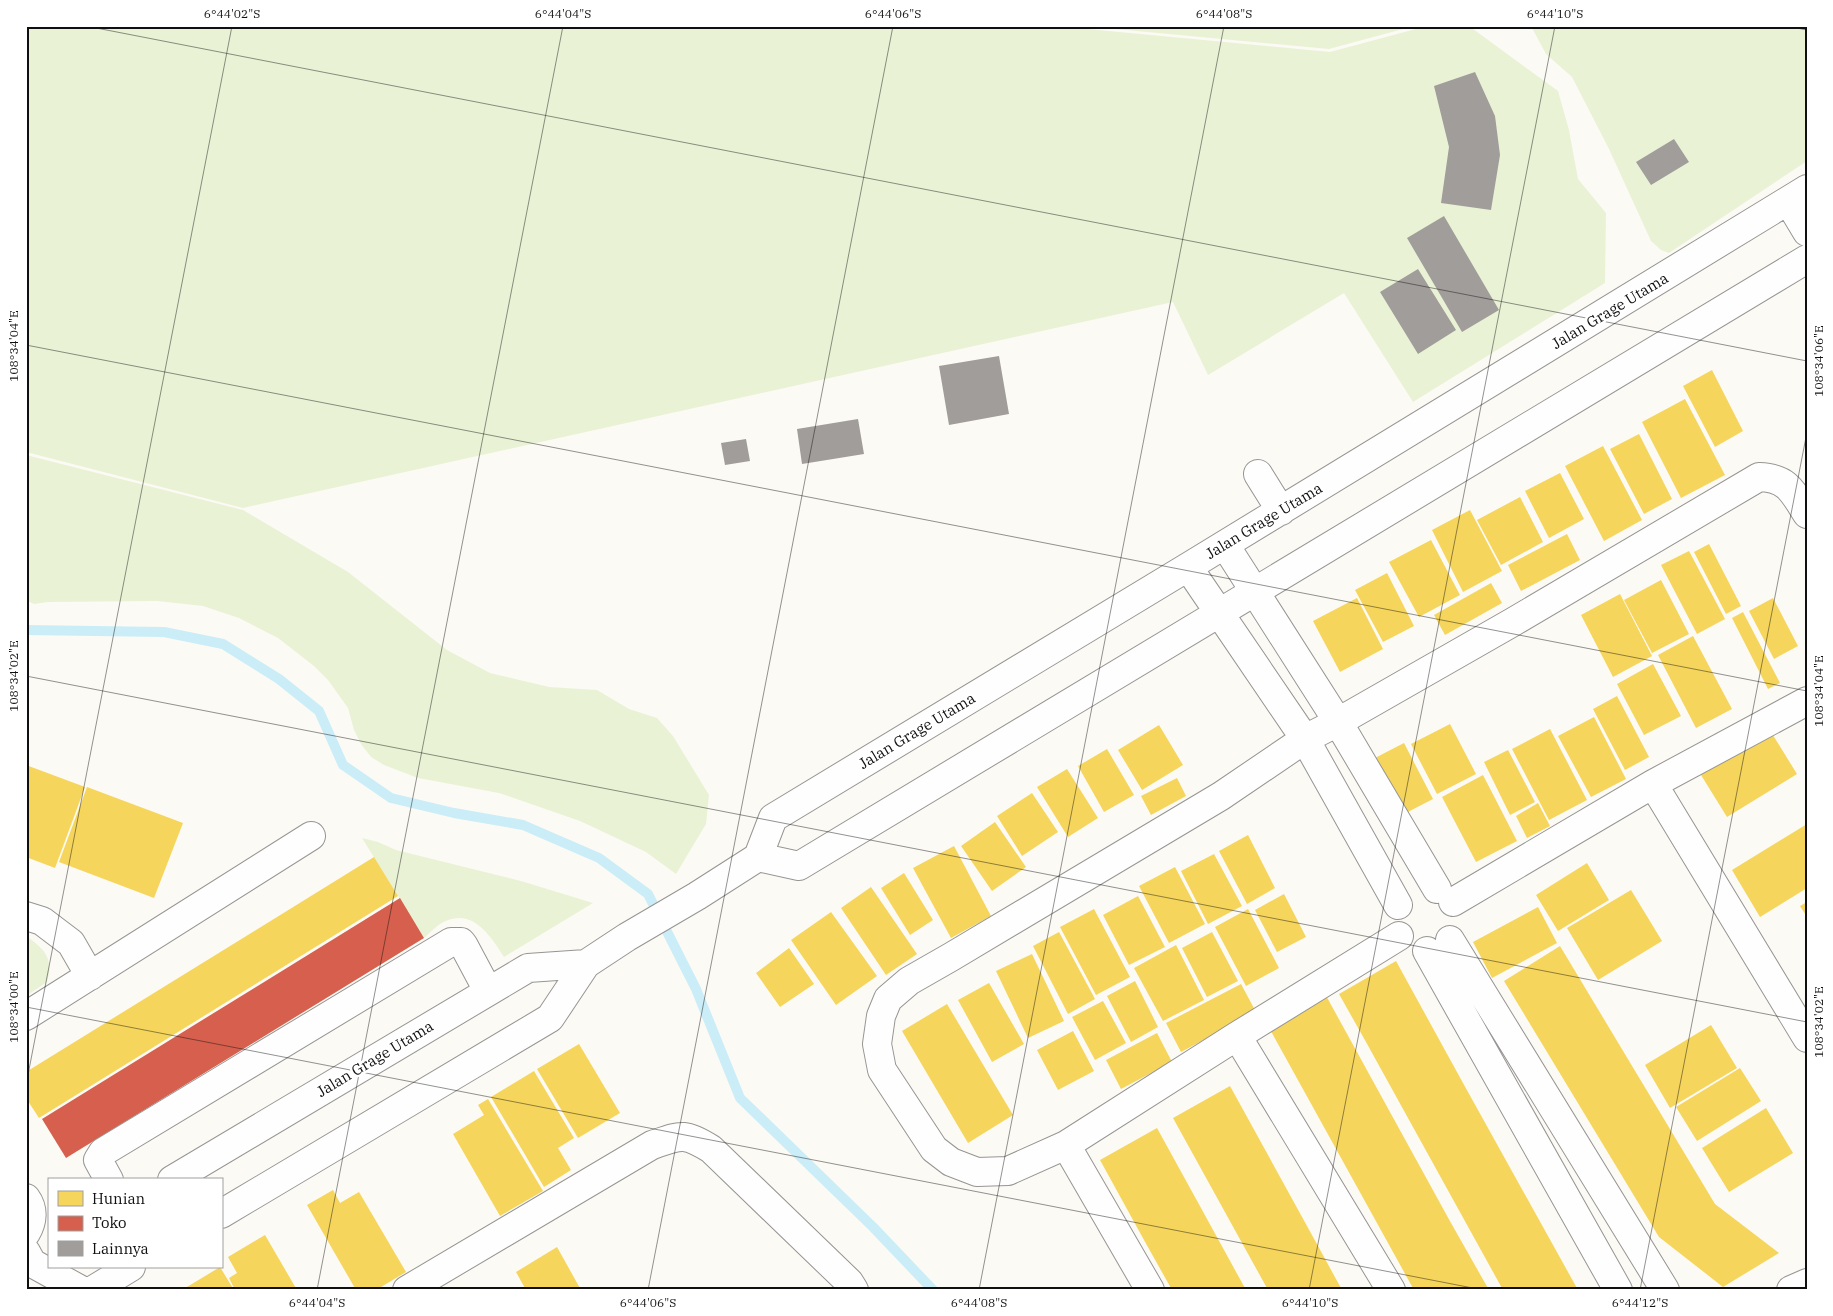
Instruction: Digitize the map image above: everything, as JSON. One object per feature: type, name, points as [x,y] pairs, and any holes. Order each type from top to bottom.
[{"type":"street","name":"Jalan Grage Utama","points":[[222,1213],[550,1018],[586,964],[758,857],[773,818],[1188,568],[1798,196],[1807,232]]},
{"type":"street","points":[[758,857],[799,866],[1807,259]]},
{"type":"street","points":[[1258,474],[1281,511]]},
{"type":"street","points":[[1399,936],[1066,1145],[1008,1171],[977,1172],[951,1162],[934,1149],[882,1070],[877,1044],[881,1016],[888,999],[908,981],[1221,796],[1305,739],[1513,622],[1759,477],[1776,479],[1790,488],[1807,514]]},
{"type":"street","points":[[1225,545],[1458,914],[1457,928],[1439,946],[1416,950],[1399,936],[1395,926],[1395,915],[1398,905],[1405,895],[1414,889],[1426,887],[1445,895]]},
{"type":"street","points":[[1188,568],[1305,739],[1398,905]]},
{"type":"street","points":[[1445,895],[1807,701]]},
{"type":"street","points":[[1653,784],[1807,1038]]},
{"type":"street","points":[[26,1016],[311,836]]},
{"type":"street","points":[[26,916],[42,921],[71,943],[90,976]]},
{"type":"street","points":[[108,1178],[98,1160],[103,1152],[451,942],[461,942],[488,991]]},
{"type":"street","points":[[1439,946],[1618,1290]]},
{"type":"street","points":[[1439,946],[1665,1290]]},
{"type":"street","name":"Jalan Grage Utama","points":[[175,1178],[528,968],[586,964]]},
{"type":"street","points":[[1237,1036],[1391,1290]]},
{"type":"street","points":[[407,1290],[652,1145],[676,1136],[687,1136],[711,1149],[846,1287]]},
{"type":"street","points":[[1066,1145],[1150,1290]]},
{"type":"street","points":[[26,1198],[32,1206],[31,1223],[26,1233]]},
{"type":"street","points":[[33,1259],[81,1290]]},
{"type":"street","points":[[93,1290],[129,1268]]},
{"type":"street","points":[[1791,1290],[1807,1282]]},
{"type":"green space","points":[[26,26],[1056,26],[1330,52],[1427,26],[1469,26],[1558,91],[1569,130],[1578,179],[1606,213],[1605,283],[1413,402],[1344,293],[1208,375],[1173,302],[243,508],[26,452]]},
{"type":"green space","points":[[1084,26],[1414,26],[1329,49]]},
{"type":"green space","points":[[1531,26],[1807,26],[1807,161],[1669,253],[1661,250],[1651,241],[1609,149],[1572,77],[1546,54]]},
{"type":"green space","points":[[26,455],[243,510],[348,572],[447,650],[490,673],[549,687],[597,690],[629,709],[657,718],[673,736],[709,795],[706,824],[676,874],[646,852],[580,821],[499,793],[418,778],[384,765],[371,757],[361,744],[354,730],[348,708],[328,680],[314,666],[278,638],[239,618],[203,606],[157,601],[48,602],[34,604],[26,600]]},
{"type":"green space","points":[[362,838],[378,842],[396,850],[521,881],[593,903],[504,957],[481,927],[465,919],[456,918],[443,922],[424,938]]},
{"type":"green space","points":[[26,936],[43,950],[48,961],[49,974],[47,982],[26,996]]},
{"type":"building: Hunian","points":[[1712,370],[1743,431],[1715,447],[1683,386]]},
{"type":"building: Hunian","points":[[1685,399],[1725,475],[1681,498],[1642,422]]},
{"type":"building: Hunian","points":[[1639,434],[1672,499],[1644,514],[1610,449]]},
{"type":"building: Hunian","points":[[1603,446],[1642,520],[1604,541],[1565,466]]},
{"type":"building: Hunian","points":[[1560,473],[1584,519],[1549,538],[1525,491]]},
{"type":"building: Hunian","points":[[1520,497],[1543,542],[1501,565],[1477,520]]},
{"type":"building: Hunian","points":[[1470,510],[1502,571],[1463,592],[1432,530]]},
{"type":"building: Hunian","points":[[1567,534],[1580,560],[1521,591],[1508,565]]},
{"type":"building: Hunian","points":[[1431,540],[1460,595],[1419,617],[1389,562]]},
{"type":"building: Hunian","points":[[1709,544],[1741,606],[1726,614],[1694,552]]},
{"type":"building: Hunian","points":[[1689,551],[1725,619],[1697,634],[1661,565]]},
{"type":"building: Hunian","points":[[1387,573],[1414,626],[1383,642],[1355,590]]},
{"type":"building: Hunian","points":[[1661,580],[1689,634],[1652,653],[1624,600]]},
{"type":"building: Hunian","points":[[1491,583],[1502,603],[1445,635],[1434,615]]},
{"type":"building: Hunian","points":[[1620,594],[1652,656],[1613,677],[1581,615]]},
{"type":"building: Hunian","points":[[1357,598],[1383,649],[1340,672],[1313,621]]},
{"type":"building: Hunian","points":[[1773,598],[1798,646],[1774,659],[1749,611]]},
{"type":"building: Hunian","points":[[1743,612],[1780,683],[1768,689],[1732,618]]},
{"type":"building: Hunian","points":[[1693,636],[1732,709],[1696,728],[1658,655]]},
{"type":"building: Hunian","points":[[1653,664],[1681,716],[1644,735],[1617,684]]},
{"type":"building: Hunian","points":[[1617,696],[1649,757],[1625,770],[1593,709]]},
{"type":"building: Hunian","points":[[1594,717],[1626,779],[1591,797],[1558,736]]},
{"type":"building: Hunian","points":[[1450,724],[1476,774],[1437,794],[1411,744]]},
{"type":"building: Hunian","points":[[1159,725],[1183,765],[1142,790],[1118,750]]},
{"type":"building: Hunian","points":[[1550,729],[1587,800],[1549,820],[1512,749]]},
{"type":"building: Hunian","points":[[1771,732],[1797,774],[1727,817],[1701,775]]},
{"type":"building: Hunian","points":[[1404,743],[1433,799],[1402,815],[1373,759]]},
{"type":"building: Hunian","points":[[1107,749],[1134,795],[1104,812],[1078,766]]},
{"type":"building: Hunian","points":[[1508,750],[1535,802],[1510,815],[1484,762]]},
{"type":"building: Hunian","points":[[26,765],[85,787],[55,868],[26,857]]},
{"type":"building: Hunian","points":[[1067,769],[1098,818],[1068,837],[1037,787]]},
{"type":"building: Hunian","points":[[1483,775],[1517,841],[1476,862],[1442,797]]},
{"type":"building: Hunian","points":[[1177,778],[1186,796],[1151,815],[1141,796]]},
{"type":"building: Hunian","points":[[87,787],[183,823],[154,898],[59,862]]},
{"type":"building: Hunian","points":[[1032,793],[1058,832],[1022,856],[997,816]]},
{"type":"building: Hunian","points":[[1538,803],[1550,826],[1527,838],[1516,816]]},
{"type":"building: Hunian","points":[[995,822],[1026,867],[992,891],[961,846]]},
{"type":"building: Hunian","points":[[1807,824],[1807,888],[1760,917],[1732,870]]},
{"type":"building: Hunian","points":[[1248,835],[1275,888],[1247,904],[1219,851]]},
{"type":"building: Hunian","points":[[954,846],[991,916],[951,938],[913,868]]},
{"type":"building: Hunian","points":[[1214,854],[1242,906],[1208,924],[1181,871]]},
{"type":"building: Hunian","points":[[374,857],[398,896],[39,1118],[26,1098],[26,1072]]},
{"type":"building: Hunian","points":[[1587,863],[1609,900],[1558,931],[1536,895]]},
{"type":"building: Hunian","points":[[1175,867],[1205,924],[1169,943],[1139,886]]},
{"type":"building: Hunian","points":[[904,873],[933,920],[910,935],[881,888]]},
{"type":"building: Hunian","points":[[871,887],[917,954],[886,975],[841,908]]},
{"type":"building: Hunian","points":[[1631,890],[1662,941],[1598,980],[1567,928]]},
{"type":"building: Hunian","points":[[1284,894],[1306,937],[1277,952],[1255,910]]},
{"type":"building: Hunian","points":[[1138,896],[1165,947],[1129,965],[1103,915]]},
{"type":"building: Hunian","points":[[1807,902],[1807,917],[1800,906]]},
{"type":"building: Hunian","points":[[1538,907],[1557,943],[1492,978],[1473,942]]},
{"type":"building: Hunian","points":[[1094,909],[1130,977],[1096,995],[1060,927]]},
{"type":"building: Hunian","points":[[1248,909],[1279,968],[1246,986],[1215,927]]},
{"type":"building: Hunian","points":[[831,912],[877,976],[836,1005],[791,940]]},
{"type":"building: Hunian","points":[[1059,932],[1095,999],[1068,1014],[1033,946]]},
{"type":"building: Hunian","points":[[1212,932],[1238,981],[1207,997],[1182,948]]},
{"type":"building: Hunian","points":[[1176,945],[1204,1000],[1163,1021],[1134,968]]},
{"type":"building: Hunian","points":[[1560,946],[1715,1204],[1779,1253],[1723,1287],[1659,1237],[1504,981]]},
{"type":"building: Hunian","points":[[789,948],[814,984],[780,1007],[756,973]]},
{"type":"building: Hunian","points":[[1032,954],[1064,1021],[1028,1038],[996,971]]},
{"type":"building: Hunian","points":[[1396,961],[1578,1290],[1503,1290],[1339,994]]},
{"type":"building: Hunian","points":[[1135,981],[1158,1027],[1131,1042],[1107,996]]},
{"type":"building: Hunian","points":[[989,983],[1024,1044],[992,1062],[958,1000]]},
{"type":"building: Hunian","points":[[1241,984],[1256,1012],[1181,1052],[1166,1023]]},
{"type":"building: Hunian","points":[[1324,992],[1489,1290],[1414,1290],[1267,1024]]},
{"type":"building: Hunian","points":[[1103,1001],[1126,1043],[1095,1060],[1072,1017]]},
{"type":"building: Hunian","points":[[947,1004],[1013,1115],[968,1143],[902,1031]]},
{"type":"building: Hunian","points":[[1711,1025],[1737,1068],[1670,1108],[1645,1065]]},
{"type":"building: Hunian","points":[[1073,1031],[1094,1071],[1058,1090],[1037,1050]]},
{"type":"building: Hunian","points":[[1157,1033],[1172,1062],[1121,1089],[1106,1060]]},
{"type":"building: Hunian","points":[[579,1044],[620,1113],[578,1138],[537,1069]]},
{"type":"building: Hunian","points":[[1740,1068],[1761,1101],[1697,1141],[1676,1107]]},
{"type":"building: Hunian","points":[[534,1071],[574,1138],[558,1148],[571,1170],[544,1187],[491,1097]]},
{"type":"building: Hunian","points":[[1230,1086],[1342,1290],[1268,1290],[1173,1118]]},
{"type":"building: Hunian","points":[[488,1099],[543,1191],[500,1216],[453,1134],[484,1115],[478,1105]]},
{"type":"building: Hunian","points":[[1766,1108],[1793,1153],[1729,1192],[1702,1148]]},
{"type":"building: Hunian","points":[[1157,1128],[1246,1290],[1172,1290],[1100,1160]]},
{"type":"building: Hunian","points":[[333,1190],[340,1203],[359,1192],[406,1272],[376,1290],[356,1290],[307,1205]]},
{"type":"building: Hunian","points":[[265,1235],[297,1290],[235,1290],[229,1278],[237,1273],[228,1257]]},
{"type":"building: Hunian","points":[[557,1247],[581,1290],[526,1290],[516,1272]]},
{"type":"building: Hunian","points":[[221,1268],[234,1290],[182,1290]]},
{"type":"building: Toko","points":[[400,898],[424,938],[66,1158],[42,1119]]},
{"type":"building: Lainnya","points":[[1475,72],[1495,116],[1500,155],[1491,210],[1441,203],[1449,147],[1434,86]]},
{"type":"building: Lainnya","points":[[1674,139],[1689,162],[1651,185],[1636,162]]},
{"type":"building: Lainnya","points":[[1444,216],[1499,310],[1462,332],[1407,238]]},
{"type":"building: Lainnya","points":[[1418,269],[1456,330],[1418,354],[1380,292]]},
{"type":"building: Lainnya","points":[[999,356],[1009,414],[949,425],[939,366]]},
{"type":"building: Lainnya","points":[[858,419],[864,454],[802,464],[797,429]]},
{"type":"building: Lainnya","points":[[746,439],[750,461],[725,465],[721,443]]},
{"type":"waterway","points":[[26,630],[164,632],[223,644],[279,679],[319,711],[343,765],[391,798],[454,813],[523,825],[599,858],[648,894],[696,989],[740,1098],[873,1227],[933,1290]]}]
